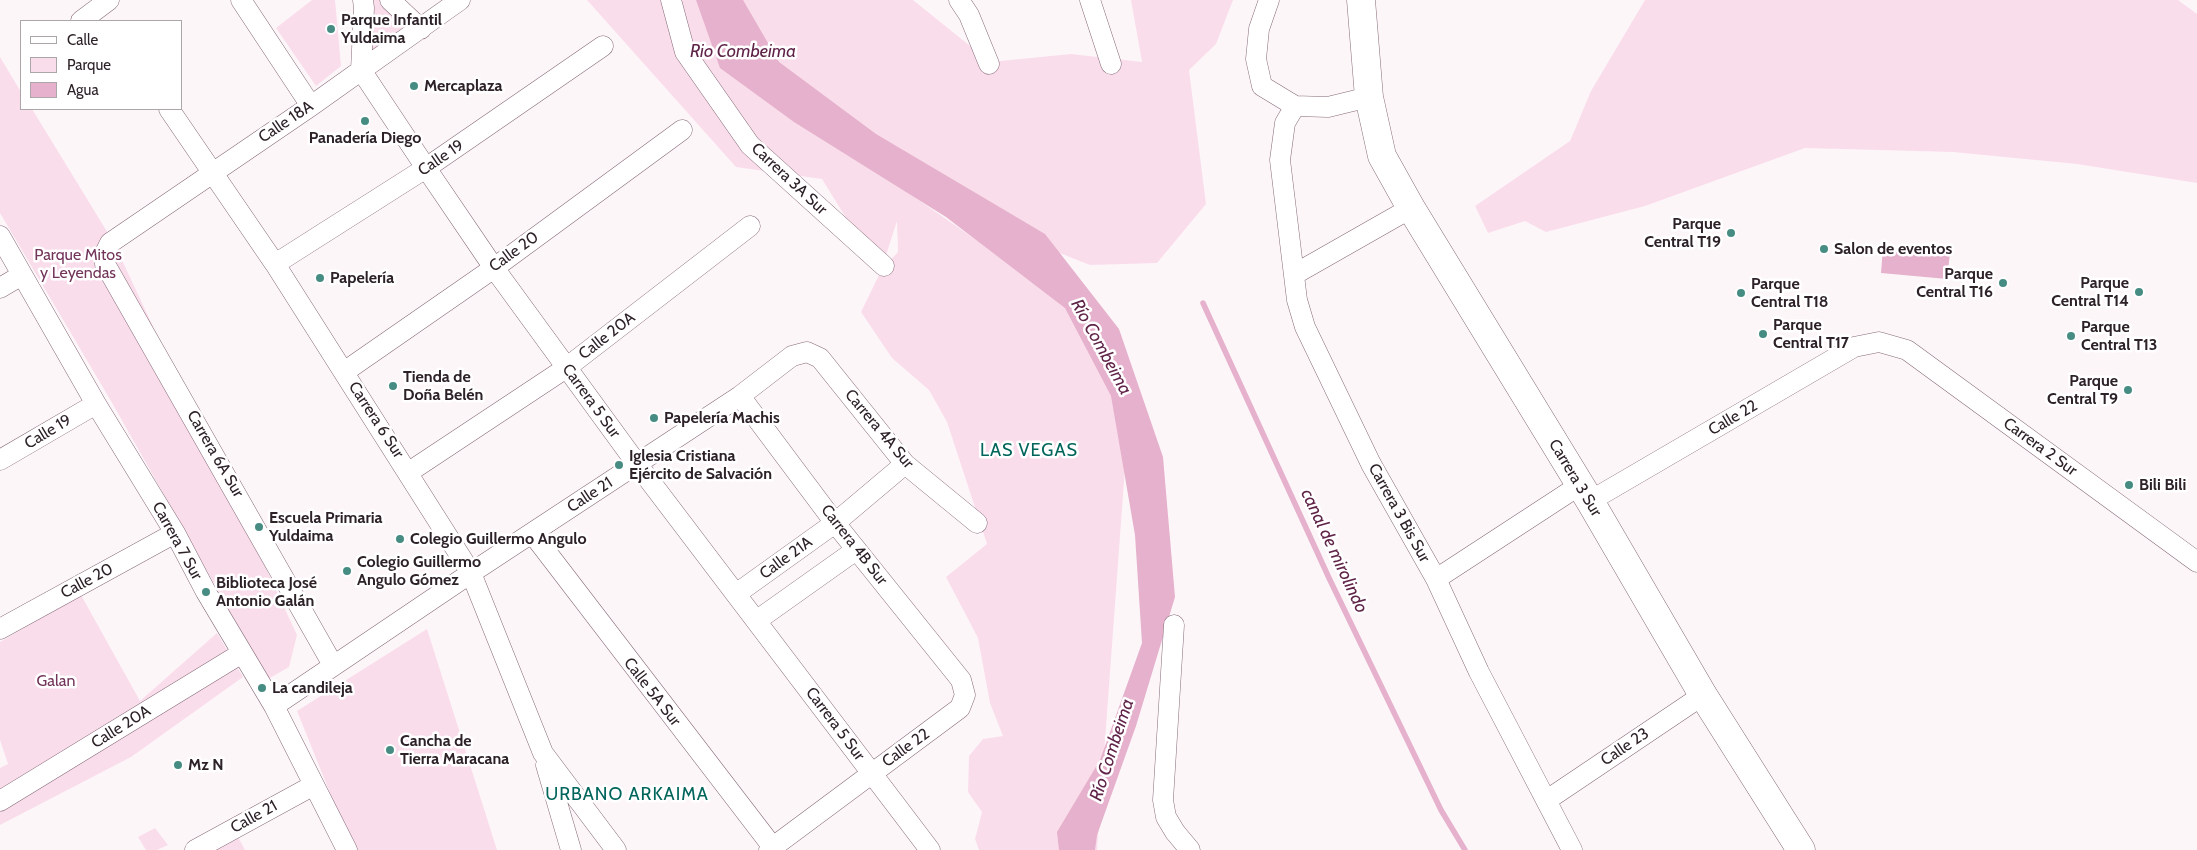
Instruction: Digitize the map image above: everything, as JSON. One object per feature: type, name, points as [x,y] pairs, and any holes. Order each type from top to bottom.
[{"type":"street","points":[[241,0],[310,106]]},
{"type":"street","points":[[361,70],[363,0]]},
{"type":"street","points":[[390,0],[421,29]]},
{"type":"street","name":"Calle 18A","points":[[110,243],[421,29],[460,0]]},
{"type":"street","name":"Carrera 3A Sur","points":[[671,0],[685,52],[750,145],[884,266]]},
{"type":"street","points":[[959,0],[969,15],[989,64]]},
{"type":"street","points":[[1090,0],[1111,64]]},
{"type":"street","points":[[1269,0],[1259,29],[1256,59],[1262,86],[1295,106],[1328,107],[1369,97]]},
{"type":"street","name":"Carrera 3 Sur","points":[[1361,0],[1369,97],[1382,156],[1411,208],[1585,493],[1703,695],[1801,850]]},
{"type":"street","points":[[83,20],[104,7]]},
{"type":"street","name":"Calle 19","points":[[276,264],[426,168],[603,46]]},
{"type":"street","name":"Carrera 5 Sur","points":[[361,70],[494,268],[566,368],[930,850]]},
{"type":"street","name":"Carrera 3 Bis Sur","points":[[1295,106],[1285,123],[1280,160],[1297,300],[1305,327],[1371,464],[1436,579],[1479,672],[1572,850]]},
{"type":"street","name":"Carrera 6 Sur","points":[[170,110],[276,264],[471,573],[543,753],[571,850]]},
{"type":"street","name":"Calle 20","points":[[344,372],[494,268],[682,130]]},
{"type":"street","points":[[1295,274],[1411,208]]},
{"type":"street","name":"Calle 20A","points":[[409,472],[566,368],[750,226]]},
{"type":"street","name":"Carrera 7 Sur","points":[[0,236],[96,404],[175,533],[274,706],[347,850]]},
{"type":"street","name":"Carrera 6A Sur","points":[[110,243],[106,251],[105,264],[333,665]]},
{"type":"street","points":[[0,288],[22,275]]},
{"type":"street","name":"Calle 22","points":[[1436,579],[1585,493],[1854,347],[1879,342]]},
{"type":"street","name":"Carrera 2 Sur","points":[[1879,342],[1907,350],[2197,562]]},
{"type":"street","name":"Calle 21","points":[[274,706],[471,573],[740,396],[792,356],[807,352]]},
{"type":"street","name":"Carrera 4A Sur","points":[[807,352],[820,358],[905,464],[977,523]]},
{"type":"street","name":"Carrera 4B Sur","points":[[740,396],[856,550],[962,680],[965,695]]},
{"type":"street","name":"Calle 19","points":[[0,460],[96,404]]},
{"type":"street","name":"Calle 21A","points":[[736,594],[835,523],[905,464]]},
{"type":"street","name":"Calle 20","points":[[0,629],[175,533]]},
{"type":"street","name":"Calle 5A Sur","points":[[532,533],[772,849]]},
{"type":"street","points":[[756,621],[856,550]]},
{"type":"street","points":[[1174,625],[1163,800],[1166,818],[1174,832],[1190,850]]},
{"type":"street","name":"Calle 20A","points":[[0,801],[242,653]]},
{"type":"street","name":"Calle 22","points":[[772,849],[960,708],[965,695]]},
{"type":"street","name":"Calle 23","points":[[1546,800],[1703,695]]},
{"type":"street","name":"Carrera 6 Sur","points":[[543,753],[616,850]]},
{"type":"street","name":"Calle 21","points":[[194,850],[314,785]]},
{"type":"green space","points":[[312,0],[335,0],[341,66],[316,86],[276,28]]},
{"type":"green space","points":[[371,0],[384,0],[408,23],[371,53],[374,7]]},
{"type":"green space","points":[[587,0],[913,0],[990,62],[1071,54],[1142,62],[1131,0],[1233,0],[1216,44],[1189,70],[1206,204],[1157,263],[1090,265],[910,194],[972,237],[1074,313],[1129,413],[1097,850],[979,850],[975,839],[982,812],[968,792],[969,756],[983,739],[1003,736],[990,703],[978,638],[946,577],[987,544],[947,422],[929,390],[892,358],[861,312],[880,273],[822,179],[736,167]],"holes":[[[897,221],[898,252],[881,271]]]},
{"type":"green space","points":[[1645,0],[2178,0],[2197,14],[2197,183],[2077,164],[1953,152],[1805,148],[1645,206],[1546,232],[1525,221],[1488,233],[1475,206],[1570,141],[1591,91]]},
{"type":"green space","name":"Parque Mitos y Leyendas","points":[[0,57],[20,90],[20,110],[33,110],[114,243],[297,635],[289,667],[268,679],[111,401],[0,213]]},
{"type":"green space","name":"Galan","points":[[81,595],[140,701],[217,633],[243,677],[131,757],[0,825],[0,768],[8,764],[0,740],[0,642]]},
{"type":"green space","points":[[427,629],[497,850],[353,850],[297,711]]},
{"type":"green space","points":[[155,828],[168,845],[157,850],[146,850],[138,837]]},
{"type":"green space","points":[[237,835],[245,850],[210,850]]},
{"type":"water","name":"Rio Combeima","points":[[696,0],[743,0],[779,62],[876,134],[1045,234],[1119,329],[1163,457],[1175,597],[1136,726],[1097,835],[1095,850],[1059,850],[1057,832],[1100,760],[1142,643],[1135,535],[1111,396],[1065,308],[946,217],[794,122],[720,68]]},
{"type":"water","points":[[1883,247],[1950,253],[1947,279],[1881,273]]},
{"type":"waterway","name":"canal de mirolindo","points":[[1203,303],[1329,578],[1441,810],[1465,850]]},
{"type":"place","name":"Parque Infantil Yuldaima","points":[[331,29]]},
{"type":"place","name":"Mercaplaza","points":[[414,86]]},
{"type":"place","name":"Panadería Diego","points":[[365,121]]},
{"type":"place","name":"Parque Central T19","points":[[1731,233]]},
{"type":"place","name":"Salon de eventos","points":[[1824,249]]},
{"type":"place","name":"Papelería","points":[[320,278]]},
{"type":"place","name":"Parque Central T16","points":[[2003,283]]},
{"type":"place","name":"Parque Central T14","points":[[2139,292]]},
{"type":"place","name":"Parque Central T18","points":[[1741,293]]},
{"type":"place","name":"Parque Central T17","points":[[1763,334]]},
{"type":"place","name":"Parque Central T13","points":[[2071,336]]},
{"type":"place","name":"Tienda de Doña Belén","points":[[393,386]]},
{"type":"place","name":"Parque Central T9","points":[[2128,390]]},
{"type":"place","name":"Papelería Machis","points":[[654,418]]},
{"type":"place","name":"Iglesia Cristiana Ejército de Salvación","points":[[619,465]]},
{"type":"place","name":"Bili Bili","points":[[2129,485]]},
{"type":"place","name":"Escuela Primaria Yuldaima","points":[[259,527]]},
{"type":"place","name":"Colegio Guillermo Angulo","points":[[400,539]]},
{"type":"place","name":"Colegio Guillermo Angulo Gómez","points":[[347,571]]},
{"type":"place","name":"Biblioteca José Antonio Galán","points":[[206,592]]},
{"type":"place","name":"La candileja","points":[[262,688]]},
{"type":"place","name":"Cancha de Tierra Maracana","points":[[390,750]]},
{"type":"place","name":"Mz N","points":[[178,765]]},
{"type":"district","name":"LAS VEGAS","points":[[1029,451]]},
{"type":"district","name":"URBANO ARKAIMA","points":[[627,795]]},
{"type":"water label","name":"Río Combeima","points":[[1101,347]]},
{"type":"water label","name":"Río Combeima","points":[[1112,750]]}]
